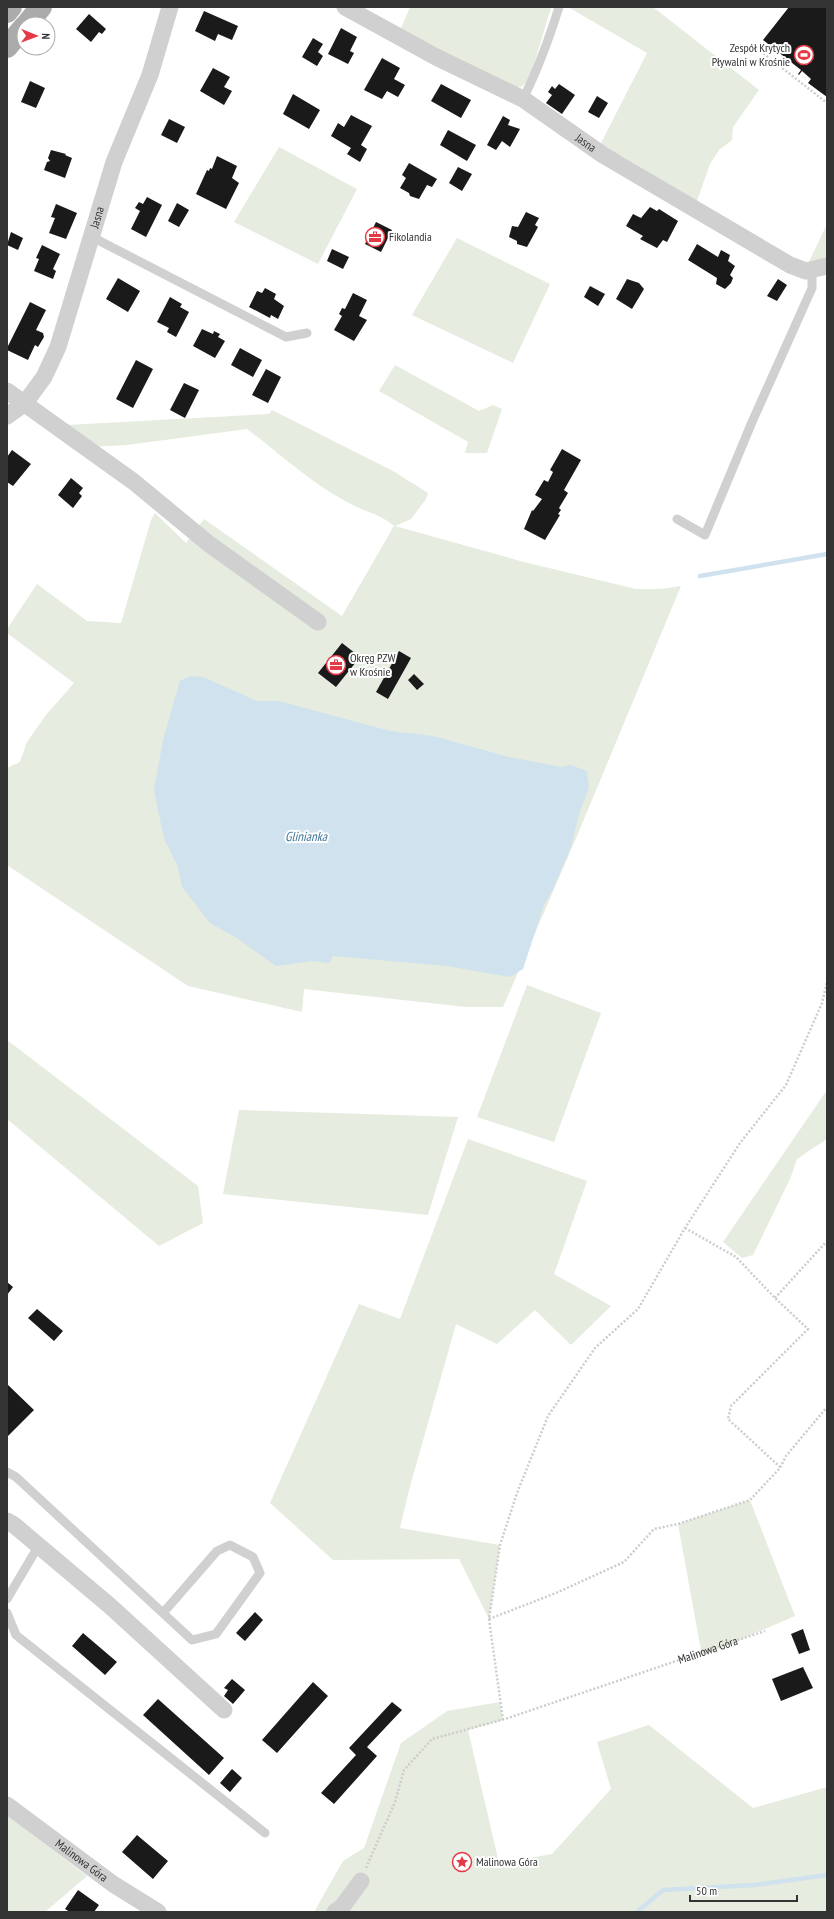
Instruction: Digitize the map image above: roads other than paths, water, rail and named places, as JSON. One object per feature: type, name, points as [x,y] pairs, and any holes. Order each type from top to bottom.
[{"type":"main road","points":[[7,12],[11,7]]},
{"type":"main road","points":[[34,16],[41,7]]},
{"type":"main road","points":[[7,47],[16,36]]},
{"type":"street","name":"Jasna","points":[[7,416],[25,403],[44,377],[58,347],[114,162],[150,75],[170,7]]},
{"type":"street","name":"Jasna","points":[[345,7],[436,57],[523,99],[604,155],[762,249],[806,271],[819,268]]},
{"type":"street","points":[[7,391],[134,482],[209,544],[318,622]]},
{"type":"street","points":[[7,1521],[39,1545],[110,1606],[224,1710]]},
{"type":"street","name":"Malinowa Góra","points":[[7,1805],[113,1884],[158,1912]]},
{"type":"street","points":[[335,1912],[342,1907],[360,1881]]},
{"type":"lane","points":[[523,99],[540,61],[559,7]]},
{"type":"lane","points":[[92,237],[286,337],[307,333]]},
{"type":"lane","points":[[677,519],[705,535],[752,422],[812,288],[819,268]]},
{"type":"lane","points":[[7,1472],[16,1476],[163,1613],[192,1640],[216,1634],[260,1573],[253,1557],[230,1545],[217,1551],[163,1613]]},
{"type":"lane","points":[[7,1599],[39,1545]]},
{"type":"lane","points":[[7,1613],[16,1635],[265,1833]]},
{"type":"water","name":"Glinianka","points":[[191,676],[203,677],[257,701],[279,701],[390,731],[433,736],[509,757],[562,767],[571,765],[587,771],[589,788],[580,811],[571,847],[553,889],[544,905],[523,969],[510,977],[447,966],[333,956],[329,963],[312,961],[276,966],[237,938],[210,923],[182,887],[178,867],[164,839],[154,790],[163,740],[180,681]]},
{"type":"waterway","points":[[700,576],[827,554]]},
{"type":"waterway","points":[[637,1912],[663,1890],[754,1885],[827,1875]]},
{"type":"place","name":"Zespół Krytych Pływalni w Krośnie","points":[[804,55]]},
{"type":"place","name":"Fikolandia","points":[[375,237]]},
{"type":"place","name":"Okręg PZW w Krośnie","points":[[336,665]]},
{"type":"place","name":"Malinowa Góra","points":[[462,1862]]}]
